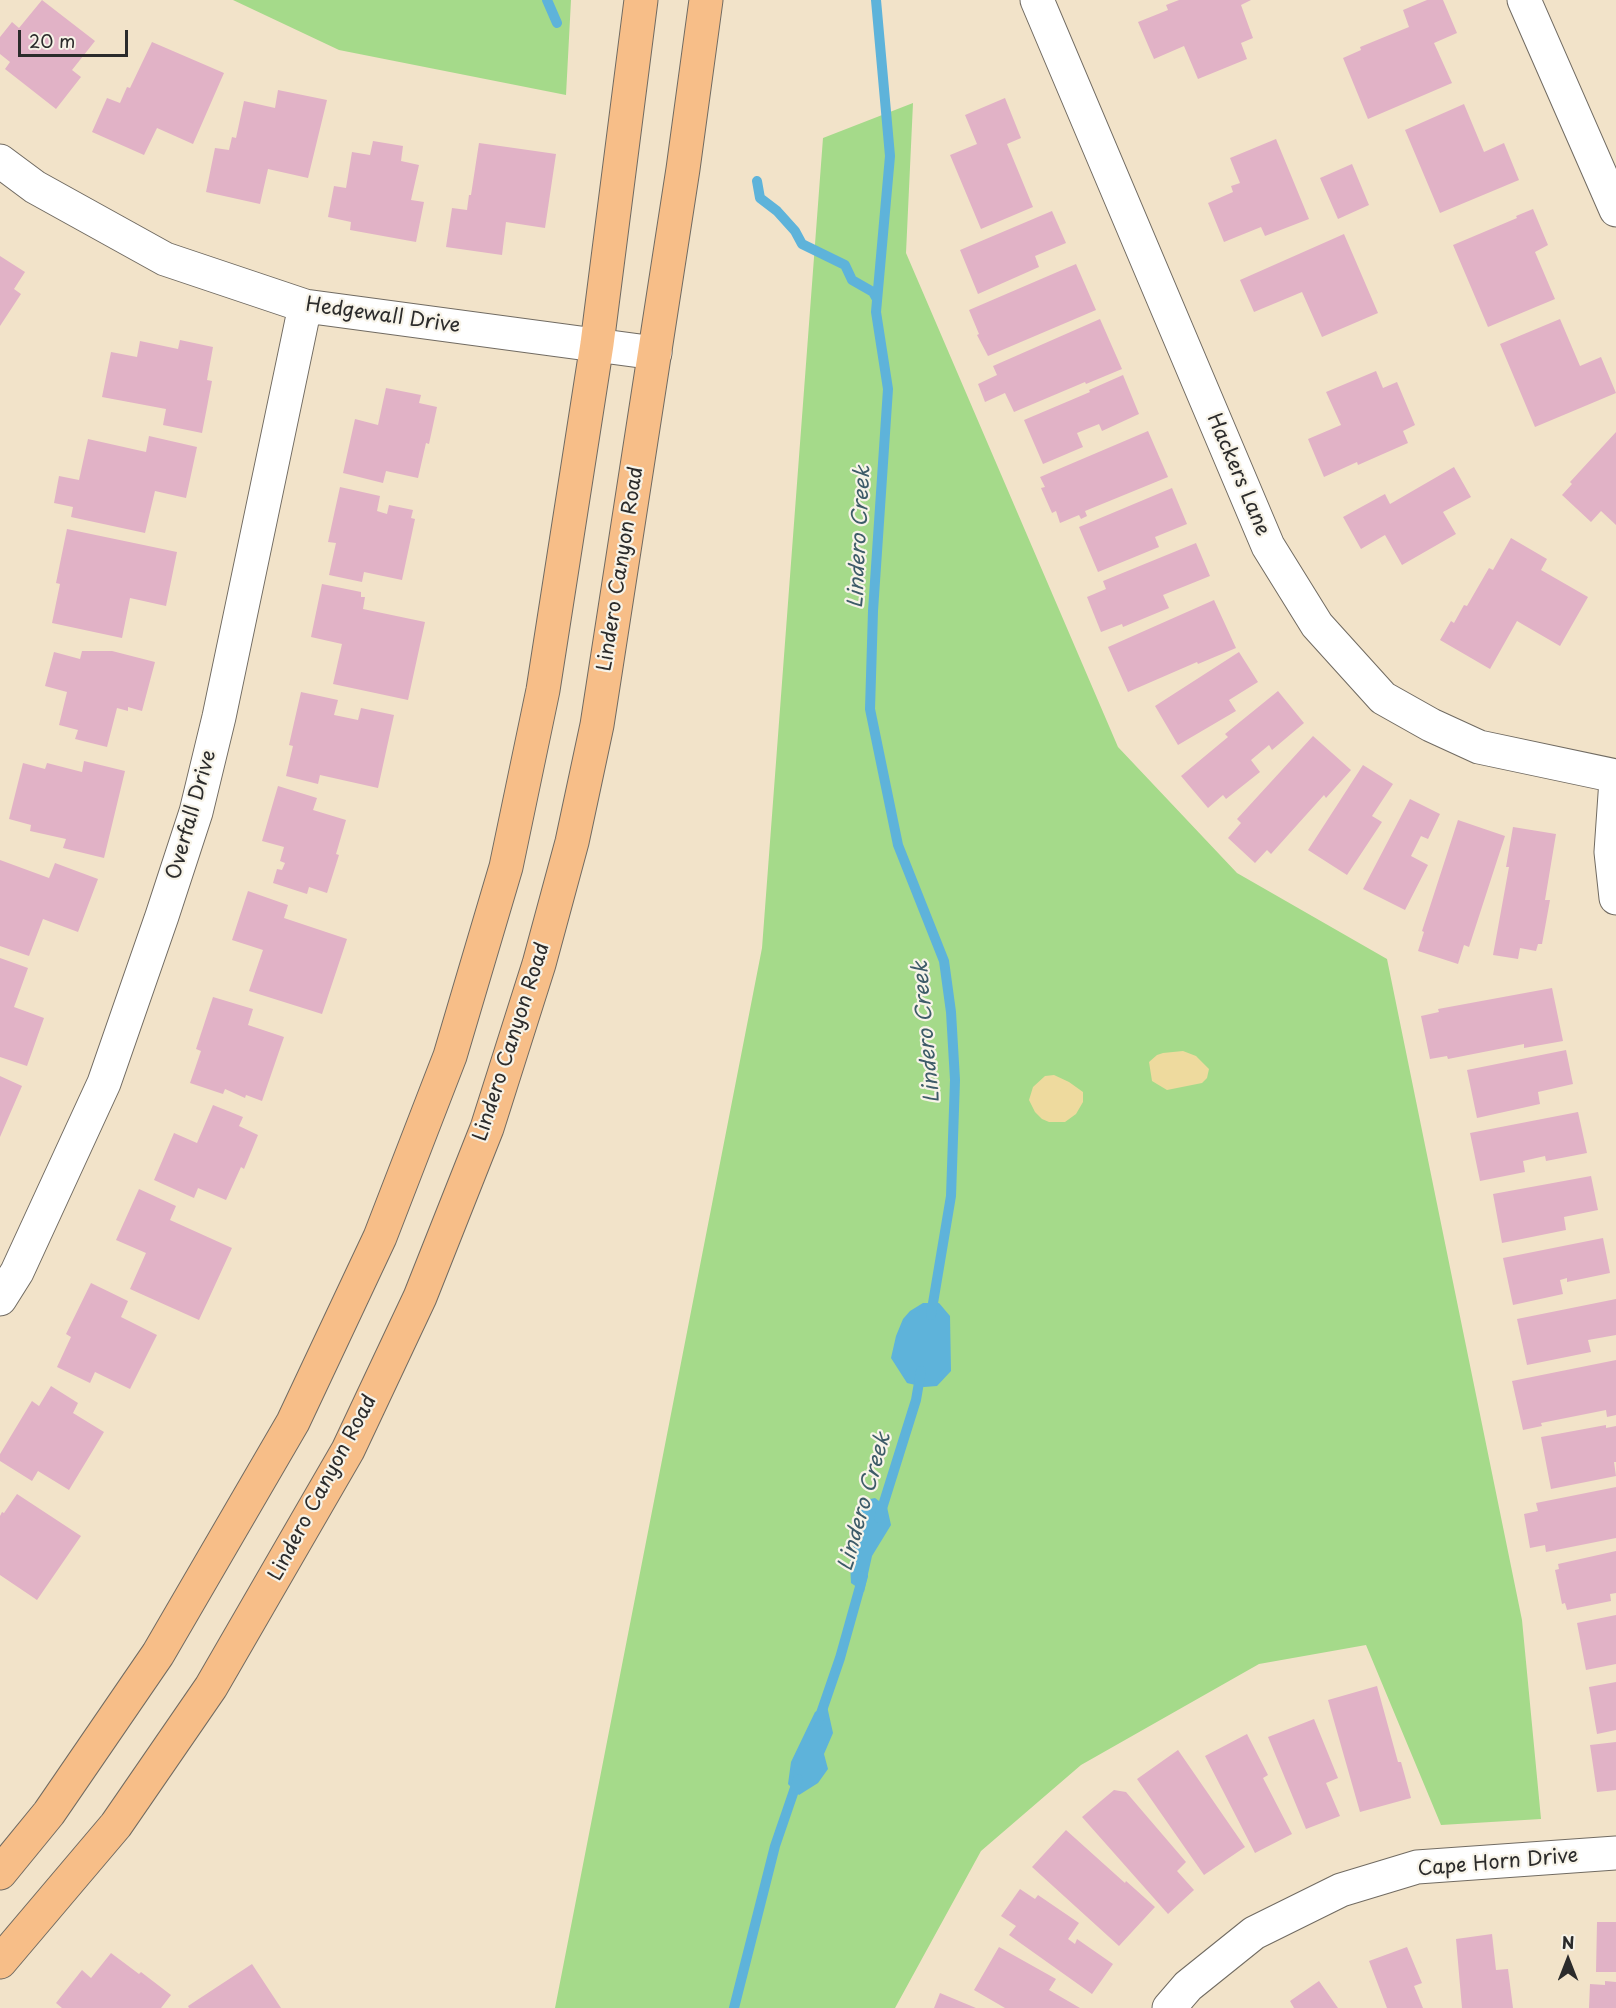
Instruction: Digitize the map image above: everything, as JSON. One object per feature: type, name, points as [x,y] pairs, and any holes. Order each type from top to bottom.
[{"type":"main road","points":[[0,1873],[49,1813],[158,1654],[293,1422],[384,1226],[450,1056],[506,867],[543,690],[597,344],[642,0]]},
{"type":"main road","name":"Lindero Canyon Road","points":[[0,1962],[117,1825],[211,1687],[348,1450],[420,1297],[486,1128],[539,964],[572,842],[597,725],[655,353],[706,0]]},
{"type":"street","name":"Hackers Lane","points":[[1037,0],[1268,546],[1317,625],[1383,698],[1431,725],[1479,747],[1616,778]]},
{"type":"street","points":[[1524,0],[1616,210]]},
{"type":"street","name":"Hedgewall Drive","points":[[0,161],[35,187],[165,259],[304,306],[655,353]]},
{"type":"street","name":"Overfall Drive","points":[[6,1278],[104,1083],[196,812],[219,717],[304,306]]},
{"type":"street","points":[[1616,778],[1611,852],[1616,898]]},
{"type":"street","name":"Cape Horn Drive","points":[[1169,2008],[1188,1986],[1254,1933],[1341,1890],[1417,1867],[1616,1853]]},
{"type":"green space","points":[[233,0],[571,0],[566,95],[339,50]]},
{"type":"green space","points":[[913,103],[906,253],[1118,747],[1237,873],[1387,959],[1522,1620],[1541,1819],[1441,1825],[1366,1645],[1259,1664],[1081,1765],[981,1851],[895,2008],[555,2008],[762,948],[823,138]]},
{"type":"sand","points":[[1183,1051],[1196,1056],[1209,1069],[1207,1078],[1202,1083],[1167,1090],[1152,1081],[1149,1062],[1163,1053]]},
{"type":"sand","points":[[1054,1075],[1083,1092],[1083,1102],[1076,1114],[1065,1122],[1049,1122],[1042,1119],[1035,1112],[1029,1100],[1033,1087],[1045,1076]]},
{"type":"water","points":[[923,1303],[939,1303],[950,1316],[951,1371],[937,1386],[924,1387],[907,1383],[891,1358],[903,1319],[910,1311]]},
{"type":"water","points":[[875,1498],[887,1507],[891,1525],[872,1556],[864,1592],[851,1583],[850,1562],[859,1511],[865,1500]]},
{"type":"water","points":[[827,1706],[833,1733],[824,1754],[828,1769],[818,1783],[799,1795],[788,1784],[791,1762],[815,1712]]},
{"type":"building","points":[[42,0],[95,41],[72,70],[81,77],[56,109],[5,69],[10,62],[0,54],[0,37],[12,22],[19,28]]},
{"type":"building","points":[[1179,0],[1251,0],[1241,5],[1253,38],[1241,43],[1247,59],[1198,79],[1184,46],[1154,59],[1138,22],[1168,10],[1166,5]]},
{"type":"building","points":[[1427,0],[1443,0],[1457,33],[1434,43],[1452,83],[1368,119],[1343,58],[1361,50],[1360,47],[1409,27],[1403,10]]},
{"type":"building","points":[[152,42],[224,73],[193,144],[157,128],[144,155],[92,132],[107,98],[120,103],[127,87],[130,88]]},
{"type":"building","points":[[278,90],[327,100],[308,178],[268,169],[260,204],[206,192],[215,148],[229,150],[232,137],[236,138],[244,101],[275,108]]},
{"type":"building","points":[[1005,98],[1021,138],[1007,144],[1033,207],[981,229],[950,155],[977,144],[965,115]]},
{"type":"building","points":[[1464,104],[1484,152],[1504,143],[1519,180],[1440,213],[1405,130]]},
{"type":"building","points":[[1276,139],[1309,219],[1265,236],[1261,227],[1224,242],[1208,203],[1233,192],[1231,186],[1240,183],[1230,158]]},
{"type":"building","points":[[373,141],[403,146],[401,161],[419,165],[411,200],[424,202],[416,242],[350,230],[351,222],[328,217],[334,186],[346,188],[352,152],[370,155]]},
{"type":"building","points":[[479,143],[556,154],[545,228],[506,222],[502,255],[446,247],[452,208],[467,210]]},
{"type":"building","points":[[1352,164],[1369,205],[1338,219],[1320,178]]},
{"type":"building","points":[[1533,209],[1548,245],[1535,252],[1555,299],[1488,327],[1453,245]]},
{"type":"building","points":[[1052,211],[1066,243],[1035,256],[1039,267],[978,294],[960,250]]},
{"type":"building","points":[[1344,234],[1378,313],[1322,337],[1302,292],[1254,312],[1240,280]]},
{"type":"building","points":[[0,256],[25,272],[14,289],[21,294],[0,326]]},
{"type":"building","points":[[1076,264],[1096,310],[988,356],[977,335],[979,334],[969,310]]},
{"type":"building","points":[[1100,319],[1122,369],[1014,412],[1005,393],[985,402],[978,384],[997,375],[993,366]]},
{"type":"building","points":[[1560,319],[1580,366],[1601,357],[1616,393],[1535,427],[1500,344]]},
{"type":"building","points":[[180,340],[213,347],[207,380],[212,381],[202,433],[163,425],[166,409],[102,397],[111,352],[137,357],[140,341],[178,349]]},
{"type":"building","points":[[1376,371],[1383,388],[1397,382],[1415,425],[1403,431],[1408,443],[1324,477],[1308,439],[1341,425],[1326,392]]},
{"type":"building","points":[[1123,375],[1139,414],[1102,431],[1099,424],[1077,433],[1083,447],[1043,464],[1024,420],[1090,392],[1089,390]]},
{"type":"building","points":[[386,388],[421,395],[419,403],[437,407],[429,444],[426,443],[418,478],[386,471],[383,483],[343,473],[355,419],[378,425]]},
{"type":"building","points":[[1148,431],[1168,477],[1085,511],[1087,516],[1081,519],[1079,515],[1060,523],[1056,511],[1052,513],[1041,488],[1045,487],[1040,477]]},
{"type":"building","points":[[1616,432],[1616,525],[1601,511],[1591,522],[1562,495],[1572,484],[1570,482]]},
{"type":"building","points":[[149,436],[197,447],[186,498],[155,491],[145,533],[71,517],[73,507],[54,503],[59,476],[79,480],[88,439],[146,452]]},
{"type":"building","points":[[1454,467],[1471,497],[1443,512],[1456,534],[1402,565],[1385,535],[1361,549],[1343,517],[1385,494],[1390,504]]},
{"type":"building","points":[[340,487],[380,496],[377,511],[387,514],[389,505],[413,510],[411,518],[415,519],[402,580],[364,572],[362,582],[329,575],[336,543],[328,542]]},
{"type":"building","points":[[1172,488],[1187,524],[1155,537],[1159,547],[1098,572],[1079,527]]},
{"type":"building","points":[[67,529],[177,552],[166,606],[130,598],[122,638],[52,623],[60,584],[56,583]]},
{"type":"building","points":[[1511,538],[1547,559],[1541,570],[1588,597],[1560,646],[1517,621],[1490,669],[1440,640],[1451,621],[1454,623],[1464,605],[1467,606],[1489,568],[1493,570]]},
{"type":"building","points":[[1196,543],[1210,576],[1163,595],[1169,608],[1123,627],[1122,624],[1101,632],[1087,597],[1106,589],[1103,581]]},
{"type":"building","points":[[322,584],[361,592],[361,597],[365,597],[363,609],[425,622],[408,700],[333,684],[342,644],[311,637]]},
{"type":"building","points":[[1214,600],[1236,648],[1128,692],[1108,647]]},
{"type":"building","points":[[82,651],[112,651],[155,662],[142,711],[128,707],[128,711],[117,708],[107,747],[75,739],[78,730],[59,725],[67,692],[45,686],[54,652],[80,659]]},
{"type":"building","points":[[1239,652],[1258,682],[1229,700],[1236,711],[1178,745],[1155,706]]},
{"type":"building","points":[[1278,691],[1304,723],[1272,750],[1269,745],[1251,760],[1260,772],[1226,799],[1223,795],[1208,808],[1181,776],[1228,737],[1225,734]]},
{"type":"building","points":[[301,692],[338,700],[334,715],[358,720],[361,708],[394,715],[378,788],[320,775],[318,784],[286,776],[293,746],[289,745]]},
{"type":"building","points":[[1313,736],[1351,770],[1326,798],[1324,795],[1271,854],[1267,850],[1255,863],[1228,838],[1241,823],[1237,819]]},
{"type":"building","points":[[84,761],[125,771],[104,858],[63,848],[66,839],[30,831],[31,825],[9,819],[23,763],[45,769],[47,763],[82,772]]},
{"type":"building","points":[[1363,765],[1393,784],[1372,816],[1382,822],[1347,875],[1308,850]]},
{"type":"building","points":[[278,786],[317,798],[313,810],[346,820],[336,854],[339,855],[327,893],[309,887],[307,894],[273,883],[277,869],[282,870],[285,863],[280,861],[284,847],[262,841]]},
{"type":"building","points":[[1410,799],[1440,814],[1428,839],[1421,836],[1411,856],[1428,865],[1405,910],[1363,889]]},
{"type":"building","points":[[1458,820],[1505,836],[1469,947],[1464,945],[1458,964],[1418,951],[1424,932],[1422,931]]},
{"type":"building","points":[[1513,827],[1556,834],[1545,900],[1550,900],[1542,944],[1538,944],[1536,951],[1520,948],[1518,959],[1493,955],[1509,867],[1506,867]]},
{"type":"building","points":[[0,860],[49,878],[55,863],[98,879],[78,932],[43,919],[29,956],[0,946]]},
{"type":"building","points":[[248,891],[288,905],[284,918],[347,939],[322,1014],[249,991],[263,950],[232,940]]},
{"type":"building","points":[[0,958],[28,968],[14,1007],[44,1018],[27,1066],[0,1057]]},
{"type":"building","points":[[1552,988],[1563,1041],[1524,1048],[1524,1044],[1448,1059],[1447,1056],[1430,1059],[1421,1016],[1439,1012],[1438,1009]]},
{"type":"building","points":[[213,997],[253,1009],[248,1025],[284,1037],[262,1101],[246,1095],[245,1098],[225,1089],[223,1094],[190,1083],[201,1051],[196,1049]]},
{"type":"building","points":[[1566,1050],[1573,1084],[1538,1092],[1540,1104],[1477,1118],[1467,1070]]},
{"type":"building","points":[[0,1076],[22,1086],[0,1137]]},
{"type":"building","points":[[213,1105],[243,1117],[239,1126],[258,1135],[244,1169],[241,1167],[226,1200],[198,1188],[194,1198],[154,1180],[174,1133],[197,1143]]},
{"type":"building","points":[[1578,1112],[1587,1153],[1546,1161],[1545,1156],[1523,1161],[1525,1172],[1480,1181],[1470,1133]]},
{"type":"building","points":[[1591,1176],[1598,1210],[1564,1217],[1566,1230],[1502,1243],[1493,1194]]},
{"type":"building","points":[[139,1189],[176,1206],[170,1220],[232,1248],[199,1320],[130,1289],[146,1253],[116,1240]]},
{"type":"building","points":[[1603,1238],[1610,1273],[1567,1282],[1567,1278],[1560,1280],[1563,1294],[1513,1305],[1503,1258]]},
{"type":"building","points":[[91,1283],[128,1301],[121,1317],[157,1335],[130,1389],[95,1372],[90,1383],[57,1367],[71,1337],[66,1334]]},
{"type":"building","points":[[1616,1299],[1616,1335],[1588,1340],[1591,1352],[1527,1365],[1517,1319]]},
{"type":"building","points":[[1616,1360],[1616,1415],[1607,1417],[1606,1410],[1541,1423],[1542,1426],[1523,1430],[1512,1381]]},
{"type":"building","points":[[51,1386],[78,1403],[73,1413],[104,1432],[69,1490],[38,1471],[32,1481],[0,1461],[0,1454],[32,1401],[39,1406]]},
{"type":"building","points":[[1606,1425],[1606,1428],[1616,1426],[1616,1462],[1614,1462],[1616,1476],[1551,1489],[1541,1437]]},
{"type":"building","points":[[1616,1487],[1616,1538],[1546,1552],[1545,1545],[1530,1548],[1524,1514],[1538,1511],[1536,1503]]},
{"type":"building","points":[[17,1494],[81,1536],[37,1600],[0,1575],[0,1516]]},
{"type":"building","points":[[1616,1551],[1616,1593],[1610,1594],[1611,1601],[1567,1610],[1565,1603],[1562,1604],[1555,1570],[1559,1569],[1558,1564]]},
{"type":"building","points":[[1616,1615],[1616,1664],[1586,1670],[1577,1623]]},
{"type":"building","points":[[1616,1682],[1616,1730],[1597,1734],[1589,1687]]},
{"type":"building","points":[[1377,1686],[1398,1762],[1401,1762],[1411,1798],[1360,1812],[1328,1700]]},
{"type":"building","points":[[1314,1719],[1338,1778],[1326,1783],[1340,1816],[1306,1829],[1268,1737]]},
{"type":"building","points":[[1247,1734],[1268,1775],[1263,1778],[1292,1834],[1255,1853],[1205,1756]]},
{"type":"building","points":[[1616,1742],[1616,1790],[1597,1792],[1590,1745]]},
{"type":"building","points":[[1178,1750],[1245,1847],[1204,1875],[1137,1779]]},
{"type":"building","points":[[1114,1790],[1126,1792],[1186,1862],[1177,1871],[1194,1890],[1168,1914],[1082,1817]]},
{"type":"building","points":[[1066,1830],[1155,1907],[1119,1946],[1032,1867]]},
{"type":"building","points":[[1020,1889],[1035,1899],[1038,1895],[1079,1923],[1068,1939],[1075,1944],[1077,1939],[1113,1964],[1092,1994],[1009,1935],[1016,1926],[1001,1916]]},
{"type":"building","points":[[1597,1922],[1616,1922],[1616,1972],[1596,1972]]},
{"type":"building","points":[[1492,1934],[1496,1970],[1508,1969],[1513,2008],[1462,2008],[1456,1939]]},
{"type":"building","points":[[999,1947],[1056,1979],[1049,1990],[1080,2008],[1005,2008],[974,1990]]},
{"type":"building","points":[[1407,1947],[1422,1983],[1414,1986],[1423,2008],[1387,2008],[1369,1961]]},
{"type":"building","points":[[111,1953],[171,1995],[161,2008],[62,2008],[56,2003],[82,1970],[91,1978]]},
{"type":"building","points":[[252,1964],[281,2008],[189,2008],[188,2006]]},
{"type":"building","points":[[1319,1981],[1338,2008],[1294,2008],[1290,2001]]},
{"type":"building","points":[[1605,1981],[1616,1982],[1616,2008],[1589,2008],[1590,1984],[1605,1985]]},
{"type":"building","points":[[940,1993],[976,2008],[934,2008]]},
{"type":"waterway","points":[[547,0],[557,23]]},
{"type":"waterway","name":"Lindero Creek","points":[[876,0],[890,156],[876,312],[888,389],[873,611],[870,709],[898,845],[944,961],[951,1012],[955,1080],[951,1196],[931,1315]]},
{"type":"waterway","points":[[757,181],[760,198],[777,211],[795,231],[802,244],[845,265],[852,280],[873,292],[877,299]]},
{"type":"waterway","name":"Lindero Creek","points":[[879,1518],[916,1400],[921,1371]]},
{"type":"waterway","name":"Lindero Creek","points":[[818,1722],[840,1658],[863,1576]]},
{"type":"waterway","name":"Lindero Creek","points":[[734,2008],[775,1846],[798,1779]]}]
